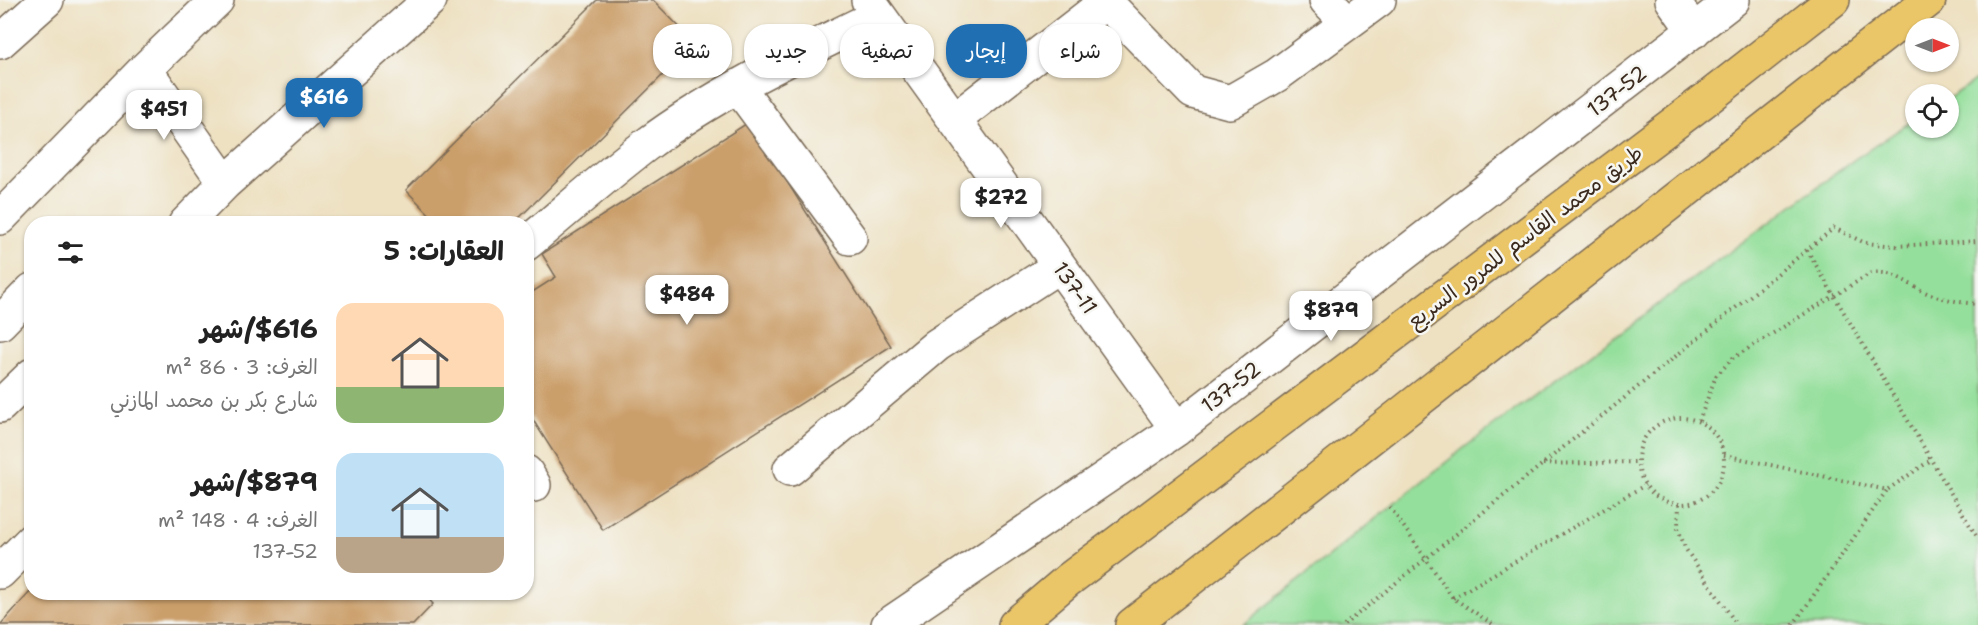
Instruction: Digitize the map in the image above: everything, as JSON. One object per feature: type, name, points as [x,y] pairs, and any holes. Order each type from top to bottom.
[{"type":"highway","name":"طريق محمد القاسم للمرور السريع","points":[[1015,625],[1068,579],[1700,104],[1833,0]]},
{"type":"highway","points":[[1132,625],[1929,0]]},
{"type":"highway","points":[[994,625],[1068,579]]},
{"type":"street","points":[[0,42],[47,0]]},
{"type":"street","points":[[0,218],[145,69],[217,0]]},
{"type":"street","points":[[193,216],[225,183],[430,0]]},
{"type":"street","points":[[954,120],[1105,1],[1193,92],[1230,102],[1277,75],[1337,11],[1379,0]]},
{"type":"street","points":[[1672,0],[1694,31]]},
{"type":"street","name":"137-52","points":[[888,625],[1177,429],[1733,0]]},
{"type":"street","points":[[534,237],[646,145],[687,117],[873,8]]},
{"type":"street","name":"137-11","points":[[873,8],[1177,429]]},
{"type":"street","points":[[145,69],[225,183]]},
{"type":"street","points":[[739,88],[850,238]]},
{"type":"street","points":[[790,469],[937,345],[1059,266]]},
{"type":"street","points":[[0,323],[24,298]]},
{"type":"street","points":[[0,406],[24,383]]},
{"type":"street","points":[[0,572],[24,548]]},
{"type":"path","points":[[1344,625],[1834,228],[1865,243],[1896,246],[1978,241]]},
{"type":"path","points":[[1807,250],[1978,540]]},
{"type":"path","points":[[1699,422],[1716,376],[1733,358],[1870,273],[1885,271],[1925,292],[1946,299],[1978,304]]},
{"type":"path","points":[[1684,418],[1699,422],[1711,429],[1724,455],[1724,470],[1710,494],[1698,501],[1679,504],[1657,498],[1645,484],[1637,462],[1640,447],[1647,435],[1657,425],[1671,419],[1684,418]]},
{"type":"path","points":[[1724,455],[1887,490]]},
{"type":"path","points":[[1793,625],[1887,490],[1931,460]]},
{"type":"path","points":[[1542,464],[1637,462]]},
{"type":"path","points":[[1453,598],[1645,484]]},
{"type":"path","points":[[1679,504],[1678,528],[1685,548],[1737,625]]},
{"type":"path","points":[[1390,507],[1453,598],[1494,625]]},
{"type":"green space","points":[[1978,79],[1978,625],[1243,625],[1465,447],[1855,159],[1905,126],[1905,138],[1959,138],[1959,91]]},
{"type":"building","points":[[597,0],[653,0],[676,24],[653,24],[653,78],[660,78],[521,216],[431,216],[406,190]]},
{"type":"building","points":[[749,122],[891,346],[603,530],[534,422],[534,291],[556,277],[542,254]]},
{"type":"building","points":[[24,599],[429,600],[433,604],[413,625],[0,625]]}]
